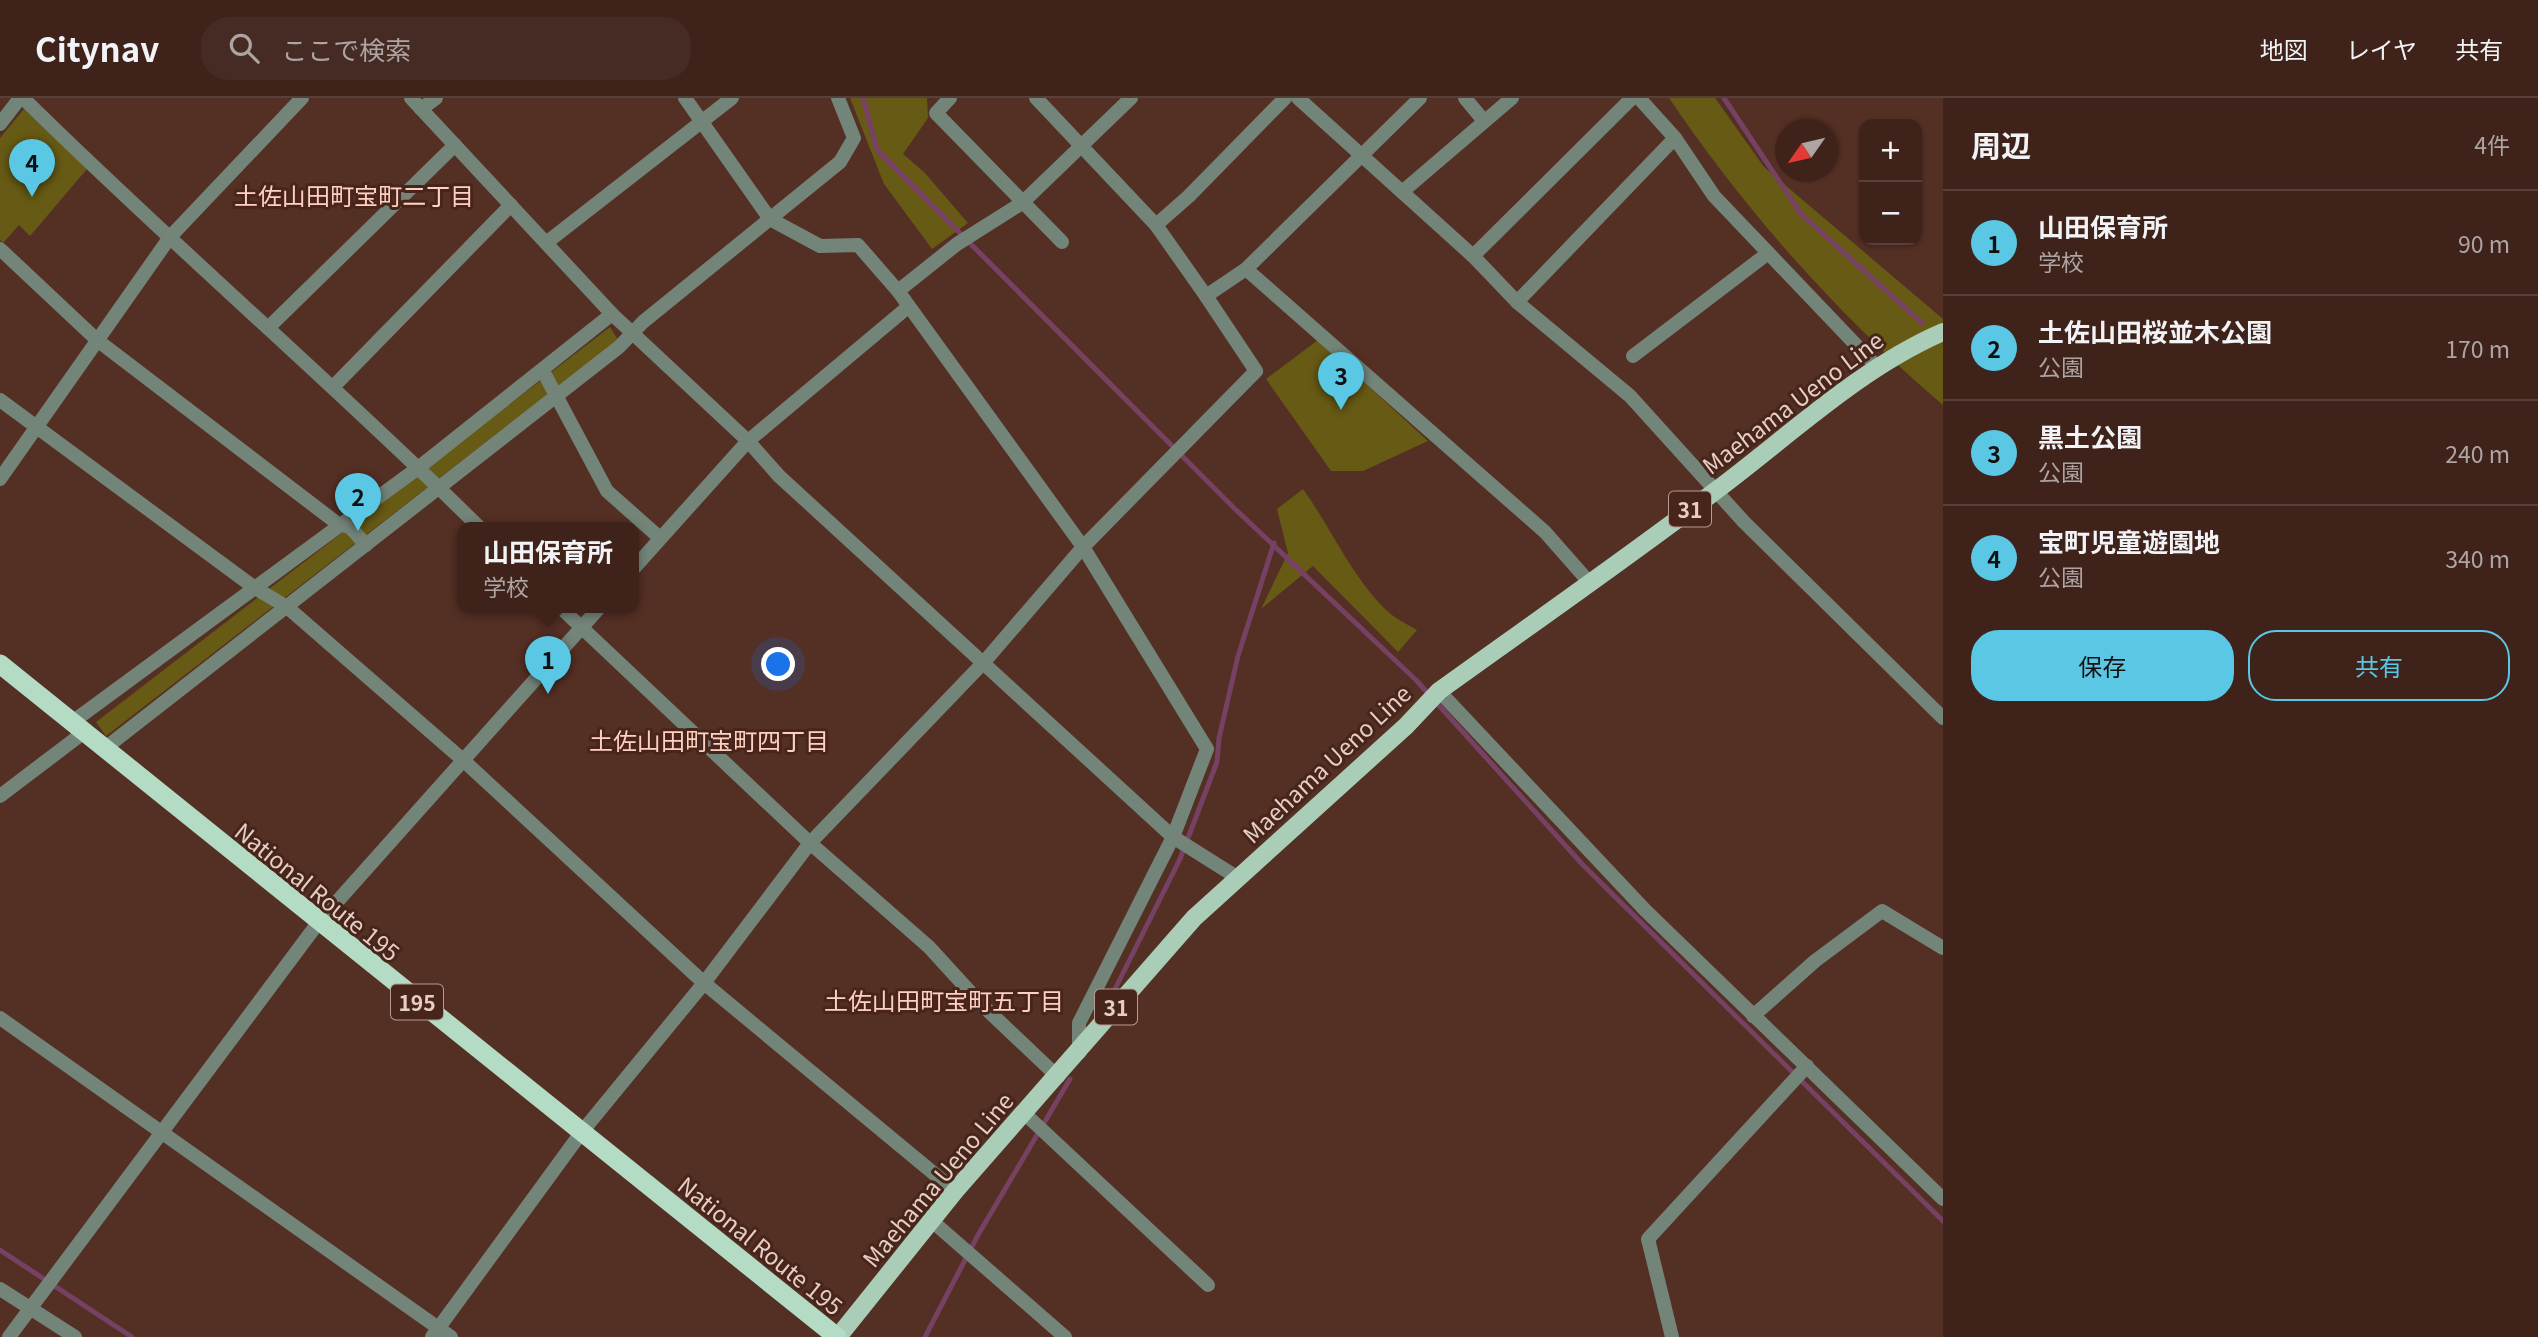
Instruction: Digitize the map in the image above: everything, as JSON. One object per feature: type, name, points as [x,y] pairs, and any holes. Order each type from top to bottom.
[{"type":"highway","name":"National Route 195","points":[[0,664],[318,923],[837,1337]]},
{"type":"main road","name":"Maehama Ueno Line","points":[[837,1337],[955,1191],[1030,1119],[1058,1077],[1194,918],[1439,691],[1715,491],[1877,367],[1907,347],[1943,332]]},
{"type":"street","points":[[0,124],[22,98],[107,181],[333,387],[474,522]]},
{"type":"street","points":[[0,479],[170,237],[302,98]]},
{"type":"street","points":[[436,98],[416,104],[632,334],[748,442],[789,485],[985,661],[1176,839],[1238,878]]},
{"type":"street","points":[[685,98],[769,219],[820,246],[858,245],[898,291],[1083,547],[1207,749],[1176,839],[1079,1023],[1079,1053]]},
{"type":"street","points":[[547,243],[732,98]]},
{"type":"street","points":[[104,749],[557,395],[632,334],[643,321],[757,232],[769,219],[840,162],[854,138],[838,98]]},
{"type":"street","points":[[950,98],[936,113],[1062,242]]},
{"type":"street","points":[[435,1332],[581,1133],[704,983],[810,843],[985,661],[1083,547],[1256,371],[1156,225],[1036,98]]},
{"type":"street","points":[[898,291],[957,244],[1022,203],[1131,98]]},
{"type":"street","points":[[1156,225],[1189,196],[1284,98]]},
{"type":"street","points":[[1298,98],[1473,256],[1517,302],[1630,396],[1688,456],[1715,491],[1943,718]]},
{"type":"street","points":[[1206,296],[1246,270],[1420,98]]},
{"type":"street","points":[[1465,98],[1484,121]]},
{"type":"street","points":[[1402,192],[1512,98]]},
{"type":"street","points":[[1473,256],[1632,98]]},
{"type":"street","points":[[1639,98],[1675,138],[1714,196],[1766,254],[1877,367]]},
{"type":"street","points":[[1517,302],[1675,138]]},
{"type":"street","points":[[268,328],[455,145]]},
{"type":"street","points":[[333,387],[511,205]]},
{"type":"street","points":[[0,249],[97,340],[338,524],[350,527],[366,545]]},
{"type":"street","points":[[1633,356],[1766,254]]},
{"type":"street","points":[[1246,270],[1545,531],[1589,582]]},
{"type":"street","points":[[639,562],[748,442],[908,307]]},
{"type":"street","points":[[0,796],[77,728],[338,524],[418,468],[612,314]]},
{"type":"street","points":[[543,371],[607,491],[660,537]]},
{"type":"street","points":[[0,400],[255,588],[287,607],[463,760],[704,983],[955,1191]]},
{"type":"street","points":[[566,613],[810,843],[929,947],[981,1004],[1058,1077]]},
{"type":"street","points":[[9,1337],[318,923],[595,613]]},
{"type":"street","points":[[1439,691],[1583,847],[1943,1199]]},
{"type":"street","points":[[1754,1016],[1815,961],[1882,911],[1943,948]]},
{"type":"street","points":[[0,1018],[162,1129],[435,1332],[451,1337]]},
{"type":"street","points":[[1672,1337],[1648,1239],[1807,1066]]},
{"type":"street","points":[[1030,1119],[1208,1285]]},
{"type":"street","points":[[932,1220],[1065,1337]]},
{"type":"street","points":[[0,1289],[75,1337]]},
{"type":"shaded area","points":[[850,98],[927,98],[928,118],[903,154],[924,172],[968,223],[932,249],[884,184]]},
{"type":"shaded area","points":[[1669,98],[1715,98],[1764,167],[1775,176],[1775,182],[1782,182],[1943,319],[1943,405],[1867,336],[1796,261],[1762,222]]},
{"type":"shaded area","points":[[24,109],[87,169],[30,236],[19,225],[3,243],[0,240],[0,138]]},
{"type":"shaded area","points":[[610,327],[618,340],[106,736],[96,722]]},
{"type":"shaded area","points":[[1318,340],[1428,441],[1363,471],[1331,471],[1266,379]]},
{"type":"shaded area","points":[[1303,489],[1373,596],[1392,615],[1417,630],[1398,652],[1313,566],[1261,609],[1288,553],[1277,509]]},
{"type":"waterway","points":[[863,98],[877,150],[1234,508],[1416,680],[1583,865],[1943,1221]]},
{"type":"waterway","points":[[1724,98],[1801,214],[1922,323]]},
{"type":"waterway","points":[[1114,991],[1180,859],[1217,762],[1219,738],[1238,656],[1274,543]]},
{"type":"waterway","points":[[925,1337],[978,1235],[1070,1079]]},
{"type":"waterway","points":[[0,1250],[132,1337]]},
{"type":"place","name":"宝町児童遊園地","points":[[32,197]]},
{"type":"place","name":"黒土公園","points":[[1341,410]]},
{"type":"place","name":"土佐山田桜並木公園","points":[[358,531]]},
{"type":"place","name":"山田保育所","points":[[548,694]]},
{"type":"district","name":"土佐山田町宝町二丁目","points":[[354,194]]},
{"type":"district","name":"土佐山田町宝町四丁目","points":[[709,739]]},
{"type":"district","name":"土佐山田町宝町五丁目","points":[[944,999]]}]
